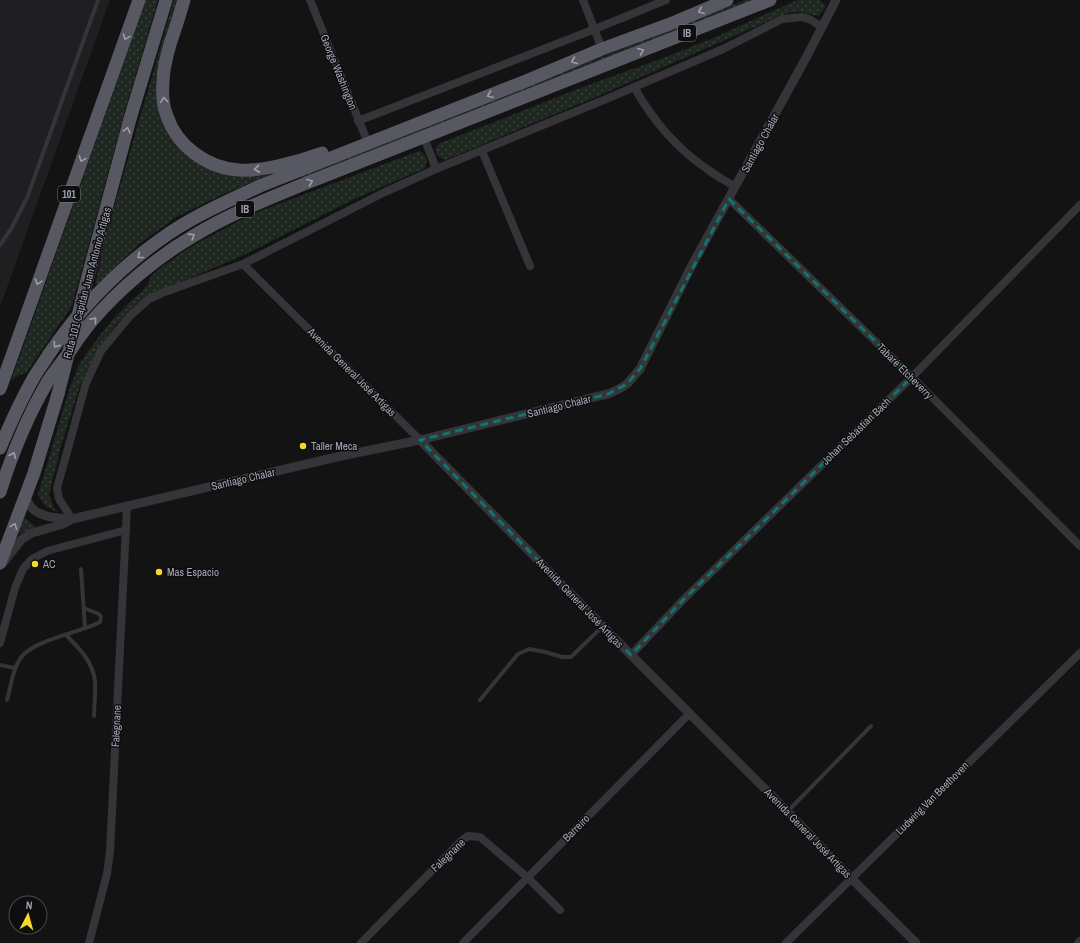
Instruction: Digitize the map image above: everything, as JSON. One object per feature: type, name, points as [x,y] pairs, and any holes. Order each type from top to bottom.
[{"type":"highway","name":"101","points":[[0,389],[139,0]]},
{"type":"highway","name":"Ruta 101 Capitán Juan Antonio Artigas","points":[[0,563],[34,473],[58,394],[130,119],[166,0]]},
{"type":"highway","points":[[184,0],[165,62],[163,94],[167,117],[179,137],[189,149],[201,158],[224,168],[259,170],[313,156],[347,143],[365,144]]},
{"type":"highway","name":"IB","points":[[0,448],[9,425],[35,376],[79,314],[114,277],[161,239],[196,217],[260,186],[526,81],[602,49],[676,22],[727,0]]},
{"type":"highway","name":"IB","points":[[0,492],[8,466],[31,413],[49,380],[91,322],[139,275],[168,252],[194,235],[226,218],[299,186],[770,0]]},
{"type":"street","name":"George Washington","points":[[310,0],[358,121],[365,144]]},
{"type":"street","points":[[583,0],[602,49]]},
{"type":"street","points":[[358,121],[666,0]]},
{"type":"street","name":"Santiago Chalar","points":[[0,566],[22,539],[32,533],[64,524],[72,519],[341,456],[420,440],[608,394],[627,384],[640,369],[692,265],[736,187],[822,27],[830,4],[836,0]]},
{"type":"street","points":[[72,519],[59,499],[57,488],[86,383],[101,351],[130,316],[149,299],[243,264],[385,192],[436,169],[723,49],[782,18],[802,17],[811,20],[822,27]]},
{"type":"street","points":[[634,87],[654,119],[690,157],[707,170],[736,187]]},
{"type":"street","points":[[424,137],[436,169]]},
{"type":"street","points":[[482,151],[530,266]]},
{"type":"street","name":"Tabaré Etcheverry","points":[[729,199],[912,377],[1080,546]]},
{"type":"street","name":"Johan Sebastian Bach","points":[[631,655],[683,600],[912,377],[1080,205]]},
{"type":"street","name":"Avenida General José Artigas","points":[[243,264],[420,440],[916,943]]},
{"type":"street","name":"Santiago Chalar","points":[[25,496],[32,508],[39,513],[51,517],[72,519]]},
{"type":"street","name":"Falegnane","points":[[89,943],[107,874],[110,852],[127,506]]},
{"type":"street","points":[[0,643],[15,588],[23,569],[32,559],[48,551],[126,530]]},
{"type":"street","name":"Ludwing Van Beethoven","points":[[786,943],[1080,653]]},
{"type":"street","name":"Barreiro","points":[[463,943],[690,713]]},
{"type":"street","name":"Falegnane","points":[[361,943],[461,841],[468,836],[480,837],[527,877],[560,910]]},
{"type":"lane","points":[[0,245],[11,229],[27,198],[98,0]]},
{"type":"lane","points":[[81,569],[85,628]]},
{"type":"lane","points":[[7,700],[15,668],[20,658],[30,648],[100,622],[101,617],[99,614],[84,608]]},
{"type":"lane","points":[[480,700],[518,654],[529,649],[562,657],[571,657],[603,626]]},
{"type":"lane","points":[[66,635],[83,654],[91,666],[95,682],[94,716]]},
{"type":"lane","points":[[0,665],[15,668]]},
{"type":"lane","points":[[788,812],[871,726]]},
{"type":"highlighted area","points":[[729,199],[912,377],[683,600],[631,655],[420,440],[608,394],[627,384],[640,369]]},
{"type":"shaded area","points":[[0,0],[110,0],[0,307]]},
{"type":"shaded area","points":[[146,0],[158,0],[124,114],[72,306],[26,373],[19,375],[11,381]]},
{"type":"shaded area","points":[[174,0],[179,0],[158,105],[169,137],[192,160],[218,172],[243,177],[270,175],[226,193],[176,217],[137,246],[95,286],[105,238]]},
{"type":"shaded area","points":[[745,0],[754,0],[303,178],[302,176]]},
{"type":"shaded area","points":[[797,0],[820,0],[826,6],[819,16],[801,12],[788,13],[775,18],[596,97],[445,160],[437,156],[435,149],[438,144],[588,85],[711,39]]},
{"type":"shaded area","points":[[419,151],[423,153],[427,159],[425,168],[352,200],[248,253],[154,294],[136,306],[116,325],[97,351],[80,385],[61,446],[49,495],[54,508],[58,512],[48,507],[42,501],[38,494],[70,387],[79,365],[112,320],[147,286],[151,276],[192,246],[252,214]]},
{"type":"shaded area","points":[[24,518],[35,526],[35,528],[20,534],[19,533]]},
{"type":"place","name":"Taller Meca","points":[[303,446]]},
{"type":"place","name":"AC","points":[[35,564]]},
{"type":"place","name":"Mas Espacio","points":[[159,572]]}]
